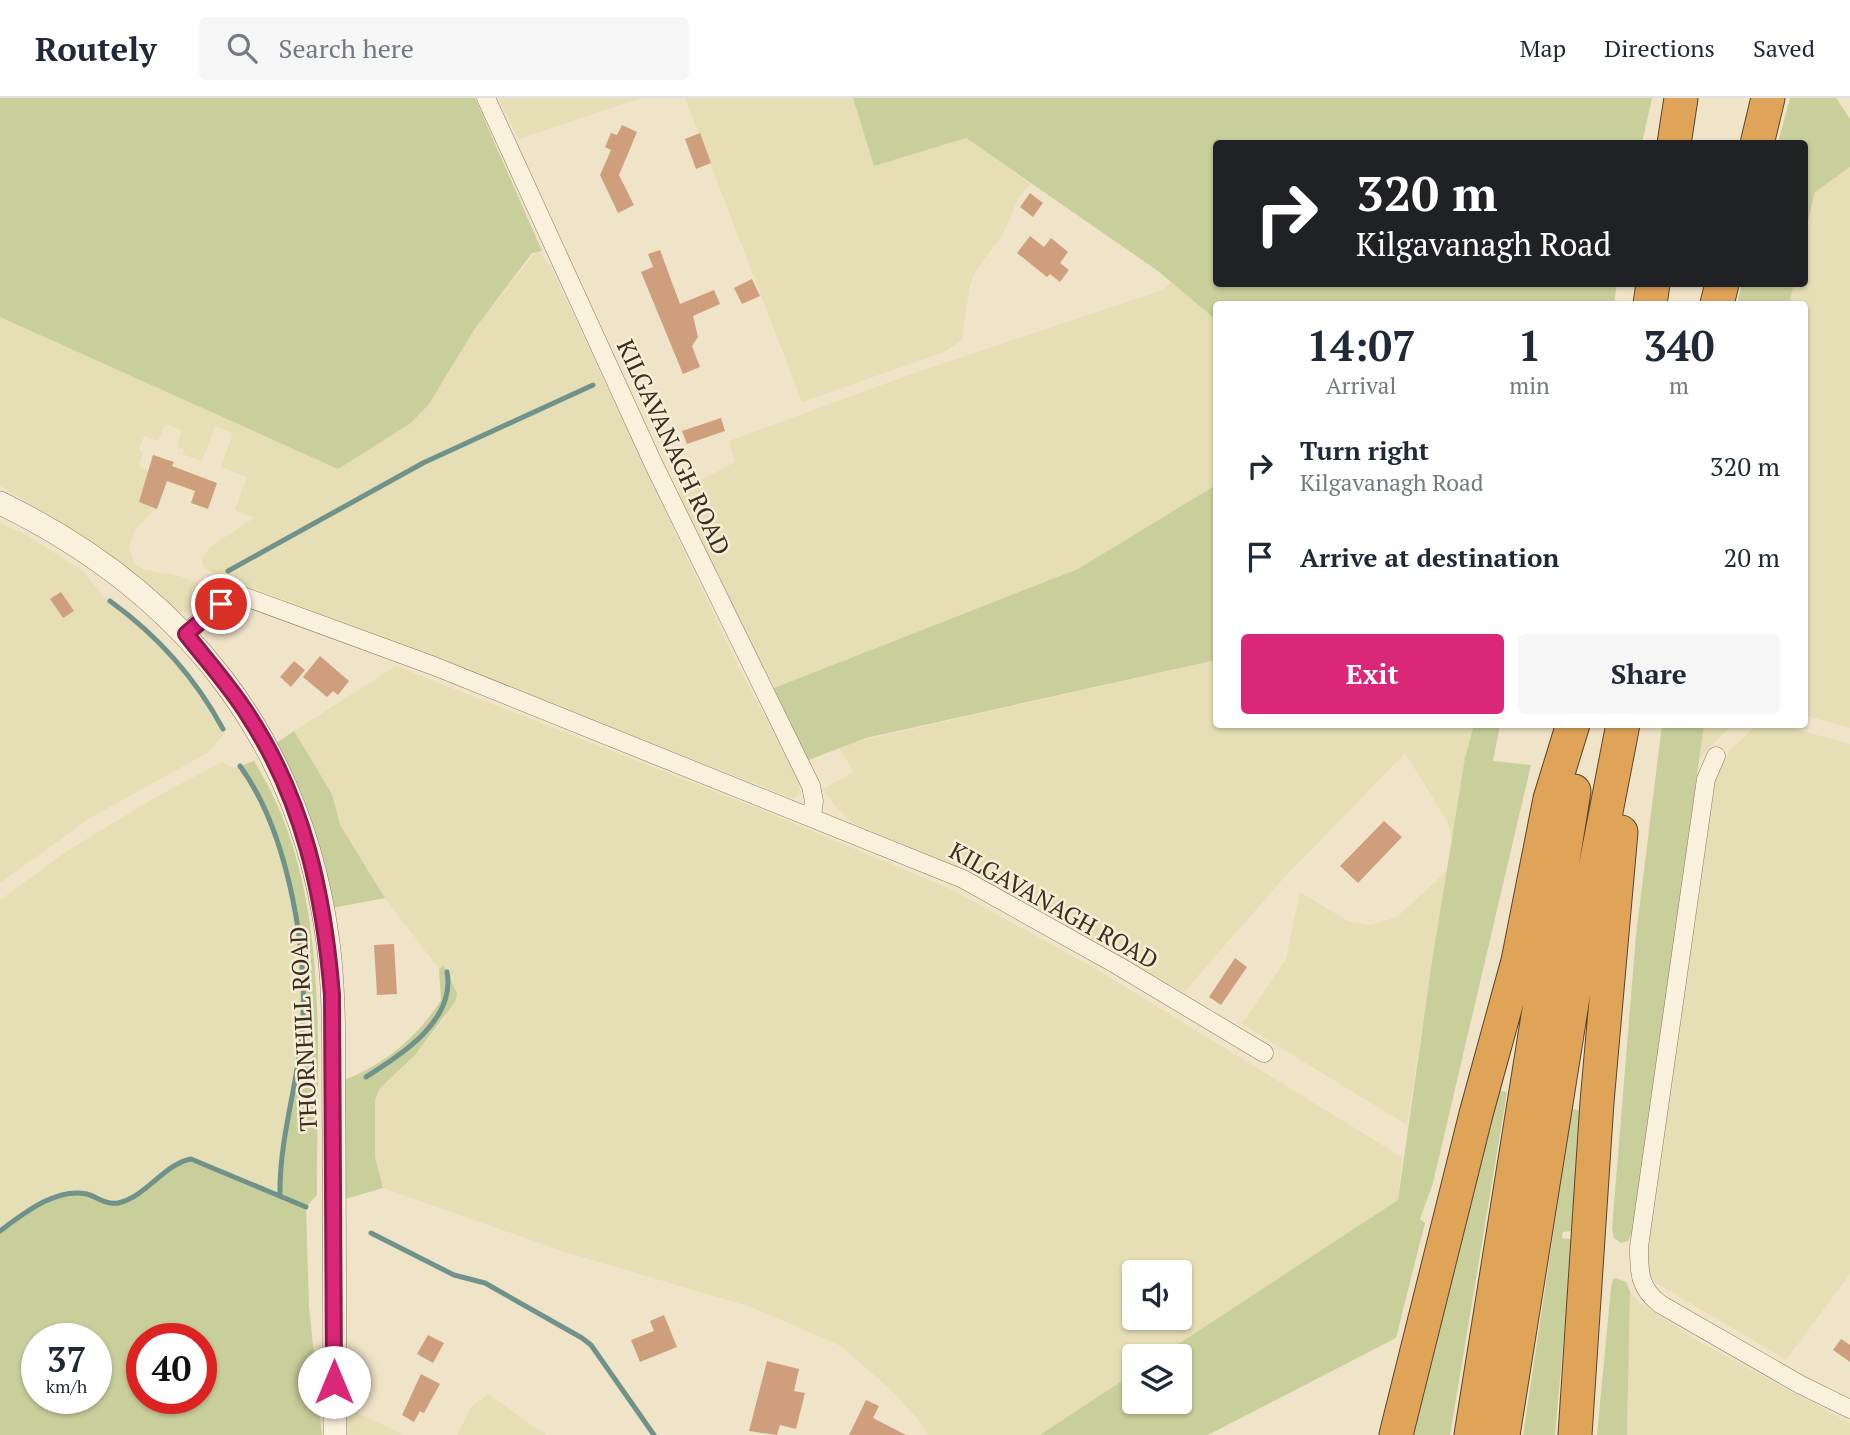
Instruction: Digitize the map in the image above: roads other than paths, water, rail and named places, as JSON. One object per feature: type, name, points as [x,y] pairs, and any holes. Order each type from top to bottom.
[{"type":"highway","points":[[1675,140],[1681,98]]},
{"type":"highway","points":[[1758,140],[1768,98]]},
{"type":"highway","points":[[1396,1435],[1476,1114],[1518,961],[1550,799],[1572,728]]},
{"type":"highway","points":[[1471,1435],[1583,728]]},
{"type":"highway","points":[[1503,1435],[1584,928],[1625,728]]},
{"type":"highway","points":[[1574,1435],[1626,728]]},
{"type":"street","name":"KILGAVANAGH ROAD","points":[[486,98],[654,466],[811,786],[814,801],[812,816]]},
{"type":"street","name":"THORNHILL ROAD","points":[[0,503],[58,534],[105,565],[186,634],[247,713],[285,782],[311,856],[322,903],[332,995],[335,1435]]},
{"type":"street","name":"KILGAVANAGH ROAD","points":[[186,634],[232,597],[253,598],[434,666],[963,879],[1117,965],[1264,1054]]},
{"type":"street","points":[[1716,756],[1706,779],[1639,1247],[1640,1279],[1650,1296],[1660,1304],[1801,1385],[1850,1409]]},
{"type":"waterway","points":[[228,571],[423,463],[593,385]]},
{"type":"waterway","points":[[110,601],[144,628],[174,658],[223,729]]},
{"type":"waterway","points":[[240,766],[272,826],[283,861],[293,898],[303,974],[301,1042],[285,1138],[280,1196]]},
{"type":"waterway","points":[[366,1077],[410,1046],[435,1020],[448,989],[447,972]]},
{"type":"waterway","points":[[0,1231],[41,1204],[64,1194],[87,1194],[114,1203],[128,1200],[172,1167],[191,1159],[306,1207]]},
{"type":"waterway","points":[[371,1233],[454,1275],[485,1283],[582,1338],[591,1345],[654,1435]]}]
